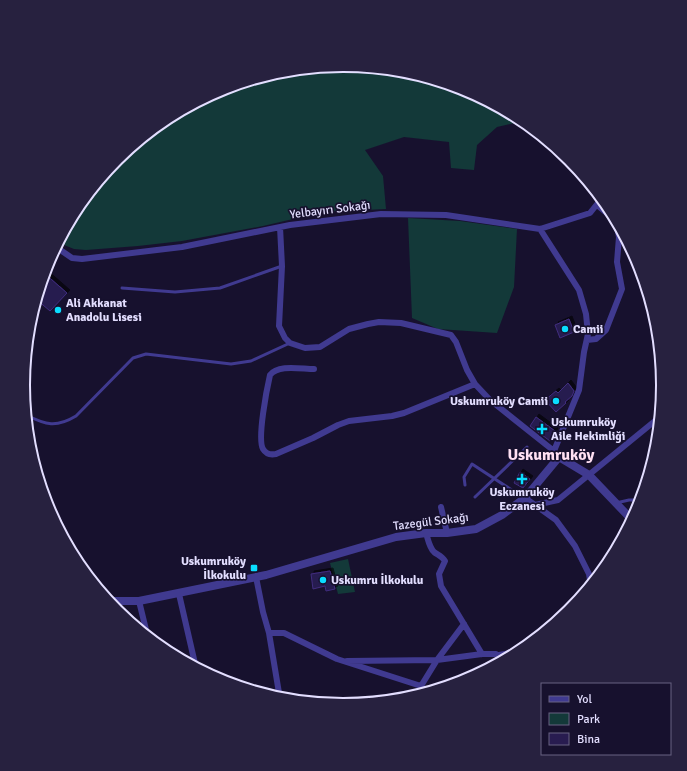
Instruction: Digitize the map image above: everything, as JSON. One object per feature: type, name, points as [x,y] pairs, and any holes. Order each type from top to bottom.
[{"type":"street","name":"Yelbayırı Sokağı","points":[[61,250],[72,258],[82,259],[182,247],[280,227],[381,214],[446,215],[540,229],[590,212],[597,205]]},
{"type":"street","points":[[597,205],[604,211]]},
{"type":"street","points":[[280,227],[282,266],[279,326],[285,338],[290,343],[298,346],[313,348],[326,344],[349,330],[359,326],[379,322],[402,323],[450,335],[456,342],[475,384],[490,400],[554,451],[559,458],[588,475],[628,516]]},
{"type":"street","points":[[540,229],[580,290],[586,314],[588,334],[579,390],[554,451]]},
{"type":"street","points":[[587,340],[596,340],[606,330],[622,289],[617,262],[619,236]]},
{"type":"street","points":[[314,369],[278,369],[270,375],[262,428],[262,447],[266,453],[272,455],[276,454],[349,421],[392,416],[404,413],[475,384]]},
{"type":"street","points":[[535,505],[558,500],[654,421]]},
{"type":"street","name":"Tazegül Sokağı","points":[[117,601],[139,602],[256,577],[396,537],[476,529],[502,515],[525,498],[559,458]]},
{"type":"street","points":[[525,498],[556,520],[575,546],[590,574],[590,578]]},
{"type":"street","points":[[442,507],[447,533]]},
{"type":"street","points":[[426,533],[430,545],[434,551],[445,561],[439,574],[441,586],[482,654]]},
{"type":"street","points":[[256,577],[269,633],[279,692]]},
{"type":"street","points":[[179,594],[194,661]]},
{"type":"street","points":[[139,602],[145,628]]},
{"type":"street","points":[[421,686],[437,660],[464,624]]},
{"type":"street","points":[[269,633],[284,633],[342,660],[421,686],[423,688]]},
{"type":"street","points":[[342,660],[437,660],[482,654],[496,654],[500,657]]},
{"type":"lane","points":[[122,288],[175,292],[220,288],[282,266]]},
{"type":"lane","points":[[32,418],[41,423],[48,424],[62,422],[76,416],[133,358],[139,355],[146,354],[231,364],[251,361],[290,343]]},
{"type":"lane","points":[[475,497],[527,447]]},
{"type":"lane","points":[[465,485],[464,477],[472,464],[525,498]]},
{"type":"lane","points":[[616,503],[635,500]]},
{"type":"lane","points":[[496,654],[508,652]]},
{"type":"green space","points":[[344,72],[405,78],[463,96],[482,104],[515,123],[497,127],[477,145],[474,170],[451,168],[449,142],[404,137],[365,150],[383,176],[386,209],[323,212],[263,226],[182,241],[138,246],[86,250],[74,249],[64,245],[83,211],[95,195],[122,164],[137,150],[169,125],[205,104],[262,83],[303,75]]},
{"type":"green space","points":[[408,218],[460,221],[517,229],[514,287],[497,333],[438,329],[412,318]]},
{"type":"green space","points":[[348,559],[355,592],[338,594],[330,563]]},
{"type":"building","points":[[50,278],[67,293],[50,311],[41,303]]},
{"type":"building","name":"Camii","points":[[569,319],[574,332],[560,338],[555,325]]},
{"type":"building","points":[[568,383],[574,391],[572,396],[556,412],[545,400],[556,391],[558,393]]},
{"type":"building","name":"Uskumruköy Aile Hekimliği","points":[[536,417],[555,431],[550,441],[530,426]]},
{"type":"building","points":[[520,472],[530,479],[523,488],[514,483]]},
{"type":"building","name":"Uskumru İlkokulu","points":[[330,571],[335,589],[326,591],[325,586],[313,589],[311,574]]},
{"type":"place","name":"Ali Akkanat Anadolu Lisesi","points":[[58,310]]},
{"type":"place","name":"Camii","points":[[565,329]]},
{"type":"place","name":"Uskumruköy Camii","points":[[556,401]]},
{"type":"place","name":"Uskumruköy Aile Hekimliği","points":[[542,429]]},
{"type":"place","name":"Uskumruköy Eczanesi","points":[[522,479]]},
{"type":"place","name":"Uskumruköy İlkokulu","points":[[254,568]]},
{"type":"place","name":"Uskumru İlkokulu","points":[[323,580]]},
{"type":"district","name":"Uskumruköy","points":[[551,455]]}]
